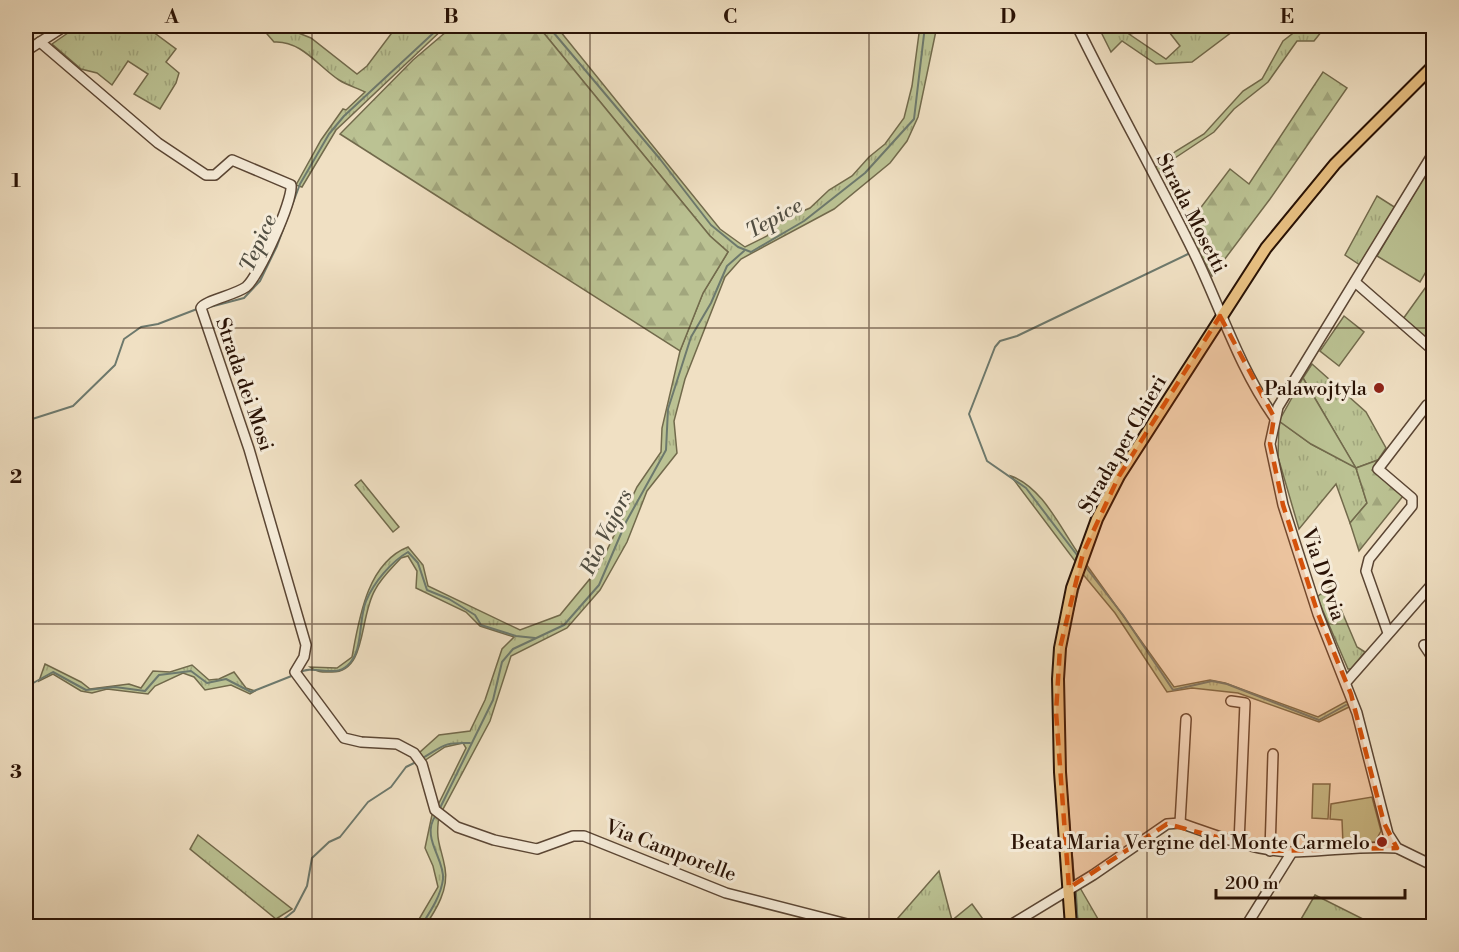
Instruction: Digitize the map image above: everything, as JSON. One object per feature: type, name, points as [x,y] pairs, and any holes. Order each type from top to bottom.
[{"type":"main road","name":"Strada per Chieri","points":[[1071,927],[1056,712],[1060,648],[1072,588],[1097,519],[1119,476],[1220,316],[1300,204],[1389,107],[1434,65]]},
{"type":"street","points":[[26,51],[65,26]]},
{"type":"street","name":"Strada Mosetti","points":[[1077,26],[1195,256],[1220,316],[1257,392],[1274,417]]},
{"type":"street","name":"Strada dei Mosi","points":[[40,42],[158,143],[206,175],[214,175],[232,160],[291,185],[290,196],[270,248],[249,284],[236,294],[202,309],[249,449],[306,645],[304,657],[297,667],[297,676],[344,738],[361,742],[397,744],[420,760],[427,786]]},
{"type":"street","name":"Via D'Ovia","points":[[1397,848],[1384,823],[1364,736],[1347,681],[1318,614],[1283,505],[1270,444],[1274,417],[1434,152]]},
{"type":"street","points":[[1355,282],[1434,351]]},
{"type":"street","points":[[1388,633],[1366,570],[1369,559],[1412,506],[1412,498],[1378,469],[1427,405]]},
{"type":"street","points":[[1347,681],[1434,582]]},
{"type":"street","points":[[1424,645],[1434,660]]},
{"type":"street","points":[[1231,701],[1245,703],[1239,843]]},
{"type":"street","points":[[1180,823],[1186,719]]},
{"type":"street","points":[[1270,850],[1273,754]]},
{"type":"street","name":"Via Camporelle","points":[[427,786],[439,813],[457,827],[521,847],[537,849],[573,836],[584,836],[726,893],[855,927]]},
{"type":"street","points":[[1009,927],[1093,875],[1155,830],[1167,824],[1180,823],[1239,843],[1270,850],[1292,852],[1378,846],[1397,848],[1434,866]]},
{"type":"street","points":[[1246,927],[1292,852]]},
{"type":"highlighted area","points":[[1220,316],[1274,417],[1270,444],[1283,505],[1318,614],[1351,694],[1384,823],[1397,848],[1270,851],[1167,824],[1069,888],[1056,712],[1060,648],[1083,553],[1119,476]]},
{"type":"green space","points":[[78,26],[145,26],[176,49],[166,62],[179,73],[176,83],[160,109],[134,94],[148,74],[128,61],[112,85],[97,73],[81,69],[52,44]]},
{"type":"green space","points":[[260,26],[271,29],[281,26],[311,38],[357,74],[367,66],[397,26],[446,26],[336,130],[302,187],[296,185],[321,140],[343,109],[346,110],[365,92],[339,80],[293,45],[274,42]]},
{"type":"green space","points":[[453,26],[538,26],[710,236],[728,252],[703,293],[680,351],[340,134],[413,60]]},
{"type":"green space","points":[[538,26],[556,26],[720,229],[745,247],[767,236],[784,219],[810,208],[829,190],[852,176],[869,157],[885,144],[904,118],[912,86],[920,26],[937,26],[918,117],[907,141],[890,163],[834,209],[741,259],[725,277],[685,379],[674,421],[677,453],[647,491],[627,542],[600,590],[567,628],[511,656],[490,721],[442,811],[437,807],[466,748],[463,743],[445,747],[424,761],[419,753],[439,735],[470,731],[485,700],[502,649],[514,637],[480,626],[466,612],[416,588],[417,571],[408,556],[401,558],[383,577],[375,590],[366,614],[361,641],[351,663],[343,670],[332,672],[318,671],[310,667],[337,668],[352,657],[362,610],[374,579],[394,555],[408,547],[423,565],[428,586],[520,630],[560,615],[598,569],[637,487],[661,452],[662,428],[680,351],[703,293],[728,252],[710,236]]},
{"type":"green space","points":[[1098,26],[1251,26],[1236,29],[1192,62],[1156,64],[1122,41],[1111,52]],"holes":[[[1166,28],[1180,46],[1166,59],[1129,34]]]},
{"type":"green space","points":[[1311,26],[1326,26],[1314,41],[1297,41],[1268,82],[1234,109],[1214,132],[1169,162],[1157,175],[1154,169],[1176,151],[1204,134],[1243,91],[1262,79],[1283,41],[1296,31],[1309,31]]},
{"type":"green space","points":[[1323,72],[1347,88],[1270,199],[1212,276],[1186,227],[1230,169],[1249,184]]},
{"type":"green space","points":[[1430,167],[1433,169],[1433,260],[1420,282],[1377,256]]},
{"type":"green space","points":[[1377,196],[1396,208],[1360,265],[1345,255]]},
{"type":"green space","points":[[1433,277],[1433,345],[1403,319]]},
{"type":"green space","points":[[1344,316],[1364,332],[1339,366],[1320,351]]},
{"type":"green space","points":[[1312,364],[1366,412],[1386,448],[1378,460],[1356,468],[1367,503],[1350,523],[1336,484],[1299,529],[1278,457],[1279,421],[1311,444],[1355,467],[1303,378]]},
{"type":"green space","points":[[1303,378],[1356,468],[1311,444],[1279,421]]},
{"type":"green space","points":[[1378,460],[1372,470],[1403,496],[1359,551],[1350,523],[1367,503],[1356,468]]},
{"type":"green space","points":[[1011,476],[1022,481],[1041,498],[1078,553],[1075,561]]},
{"type":"green space","points":[[361,480],[399,527],[393,532],[355,485]]},
{"type":"green space","points":[[1086,564],[1174,687],[1210,680],[1225,683],[1318,717],[1347,701],[1349,707],[1319,722],[1238,693],[1192,688],[1167,692],[1115,613],[1081,572]]},
{"type":"green space","points":[[1331,586],[1357,647],[1365,652],[1351,669],[1348,669],[1317,597]]},
{"type":"green space","points":[[45,664],[90,689],[129,684],[141,688],[153,671],[170,672],[192,665],[209,680],[219,679],[234,672],[246,688],[255,691],[250,694],[231,685],[205,690],[194,677],[183,673],[155,686],[148,694],[107,689],[92,693],[81,691],[53,674],[39,681]]},
{"type":"green space","points":[[1313,784],[1330,784],[1328,819],[1312,818]]},
{"type":"green space","points":[[1372,797],[1381,831],[1375,842],[1343,844],[1342,820],[1330,819],[1331,804]]},
{"type":"green space","points":[[433,810],[439,816],[438,838],[445,868],[445,884],[437,906],[425,926],[415,926],[438,887],[433,866],[425,848]]},
{"type":"green space","points":[[198,835],[292,909],[276,919],[190,849]]},
{"type":"green space","points":[[939,871],[953,924],[891,926]]},
{"type":"green space","points":[[1079,886],[1102,926],[1078,926],[1076,890]]},
{"type":"green space","points":[[1315,895],[1363,919],[1358,926],[1297,926]]},
{"type":"green space","points":[[972,904],[988,926],[966,926],[955,918]]},
{"type":"waterway","name":"Tepice","points":[[206,308],[244,298],[260,281],[277,246],[300,184],[329,134],[344,116],[441,26]]},
{"type":"waterway","name":"Tepice","points":[[548,26],[660,159],[711,225],[738,247],[751,252],[804,221],[865,173],[914,119],[925,26]]},
{"type":"waterway","name":"Rio Vajors","points":[[439,810],[493,700],[502,662],[513,649],[564,625],[599,585],[626,522],[666,450],[668,409],[691,337],[711,303],[727,266],[744,251]]},
{"type":"waterway","points":[[1077,555],[1026,488],[987,461],[969,414],[995,347],[1000,341],[1017,336],[1188,254]]},
{"type":"waterway","name":"Tepice","points":[[26,421],[73,406],[115,365],[124,339],[141,327],[158,324],[197,309]]},
{"type":"waterway","points":[[299,673],[310,670],[336,671],[347,666],[356,653],[369,594],[389,567],[408,552],[418,563],[427,590],[449,599],[475,615],[481,625],[516,636],[535,638]]},
{"type":"waterway","points":[[1085,566],[1123,615],[1173,690],[1212,681],[1227,684],[1319,720],[1346,705]]},
{"type":"waterway","points":[[1073,611],[1081,579]]},
{"type":"waterway","points":[[26,687],[53,672],[86,690],[115,687],[145,691],[159,675],[191,671],[207,683],[226,679],[251,692],[294,675]]},
{"type":"waterway","points":[[421,759],[448,744],[470,743]]},
{"type":"waterway","points":[[275,926],[294,911],[307,886],[312,858],[329,842],[340,837],[368,802],[391,787],[406,767],[416,762]]},
{"type":"waterway","points":[[1066,781],[1074,879]]},
{"type":"waterway","name":"Rio Vajors","points":[[421,926],[438,898],[443,879],[443,871],[431,831],[436,815]]},
{"type":"waterway","points":[[1075,891],[1078,926]]},
{"type":"place","name":"Palawojtyla","points":[[1379,388]]},
{"type":"place","name":"Beata Maria Vergine del Monte Carmelo","points":[[1382,842]]}]
